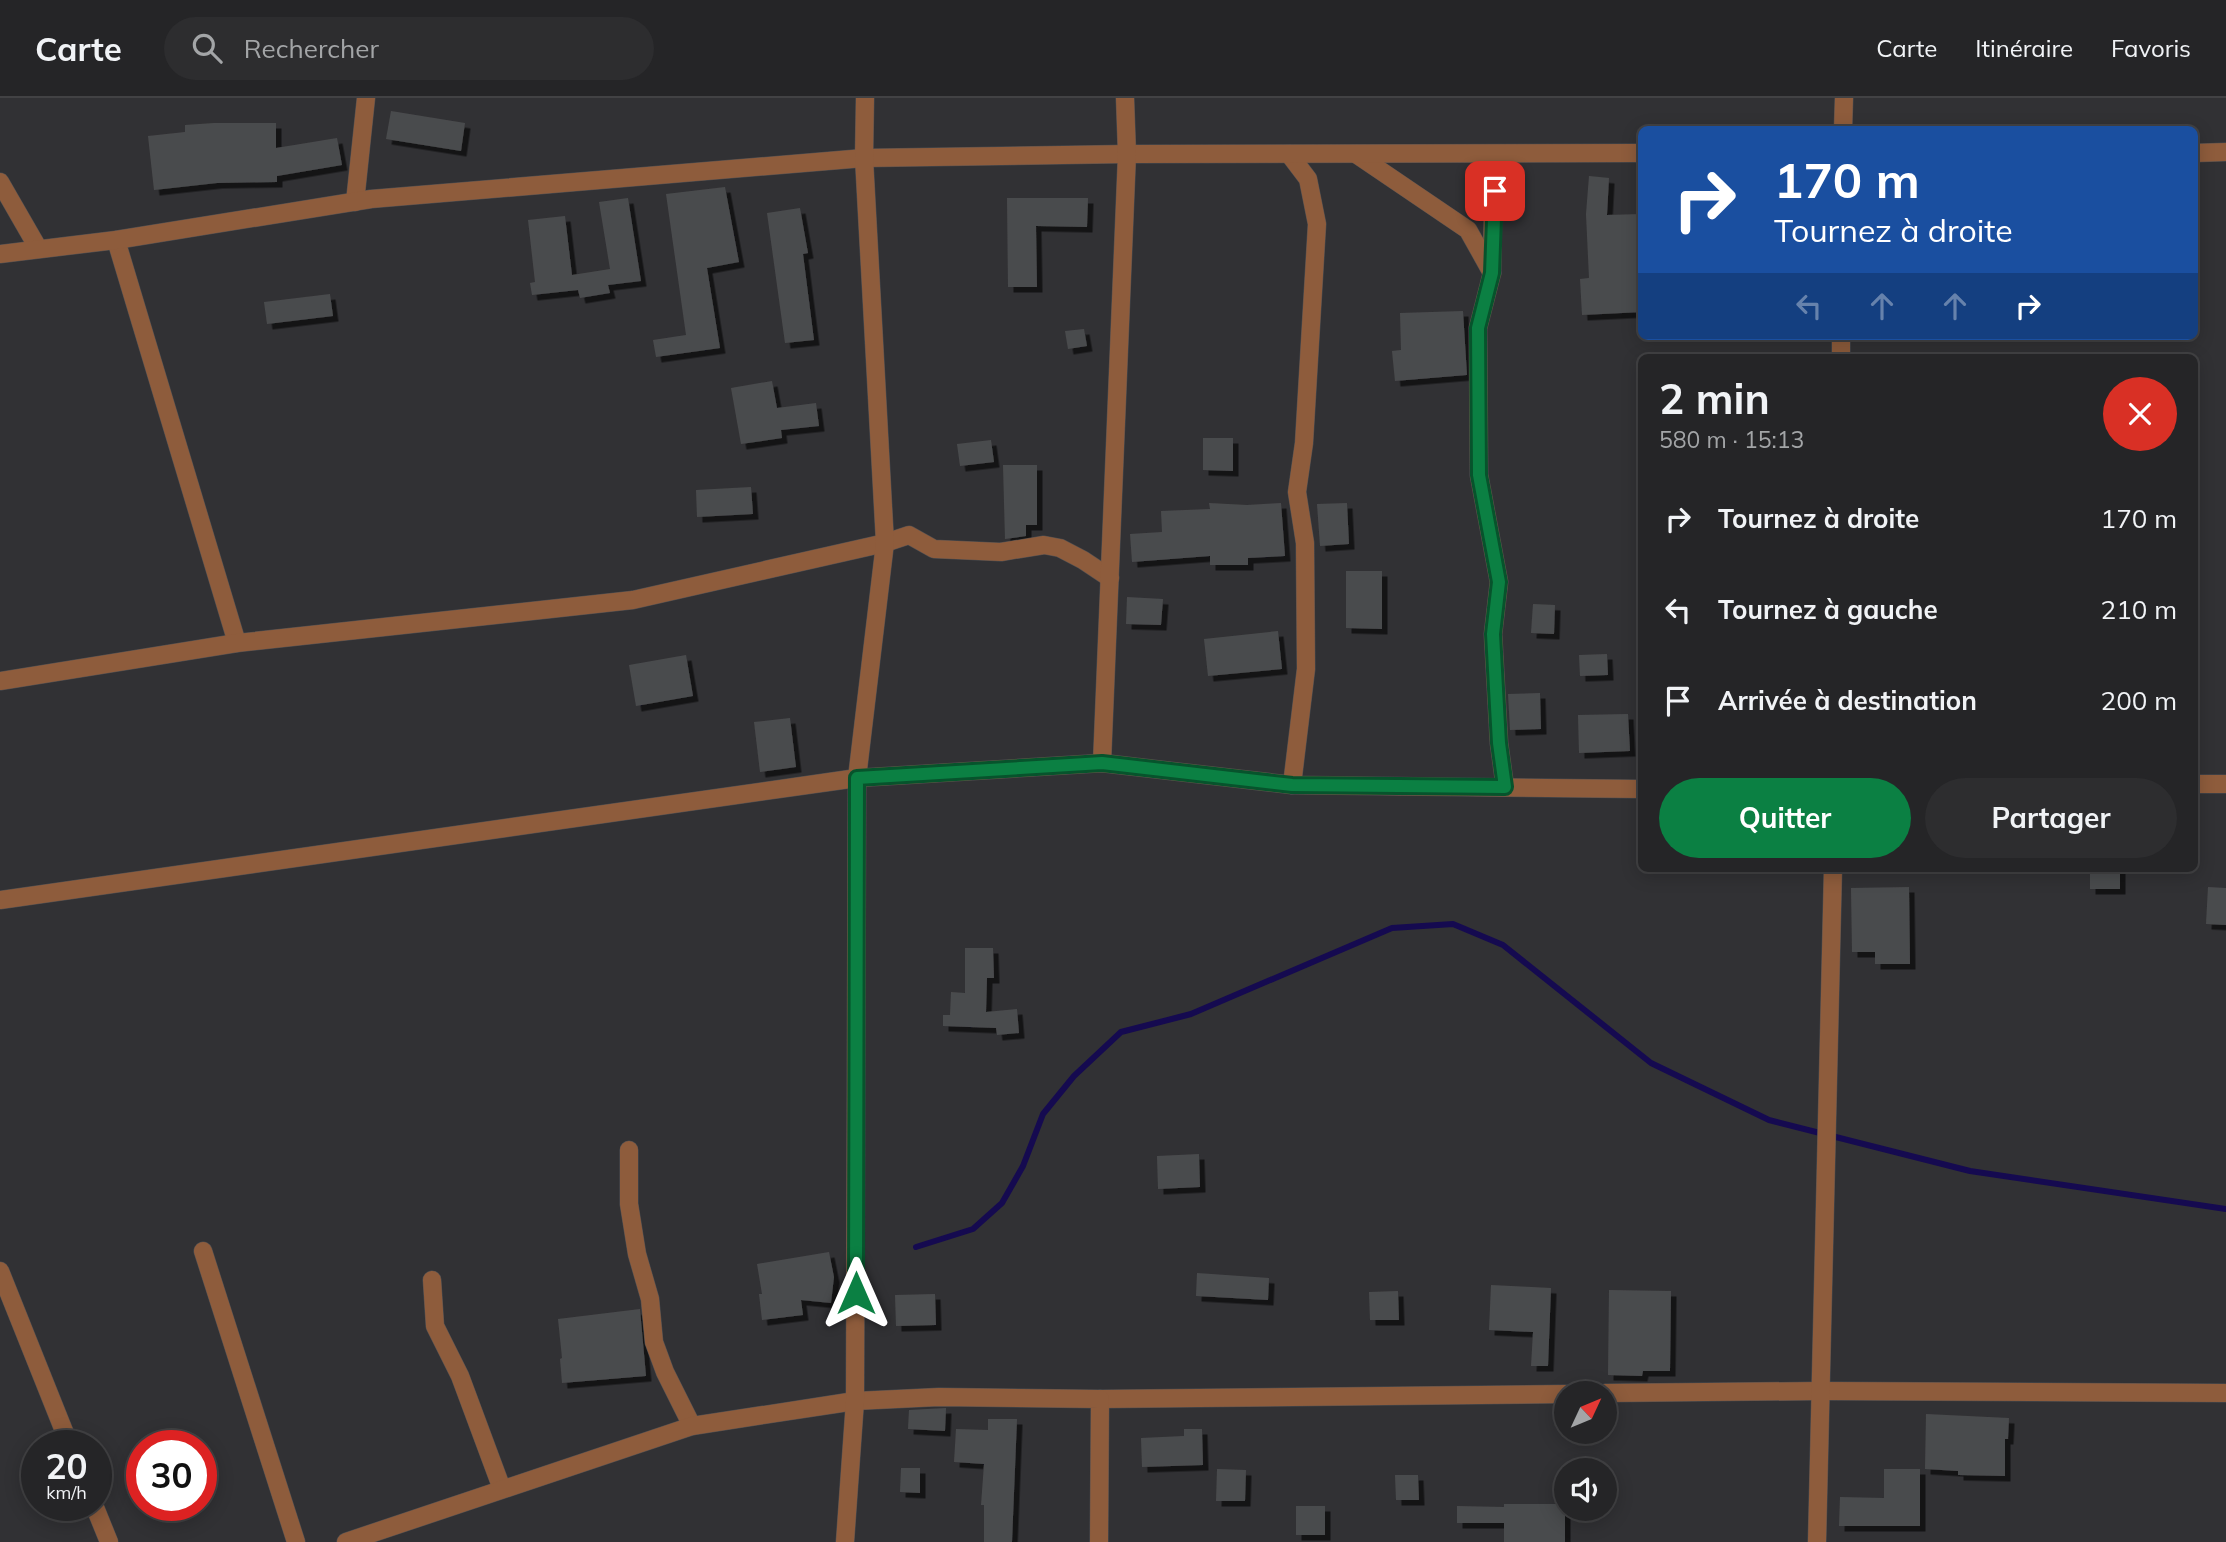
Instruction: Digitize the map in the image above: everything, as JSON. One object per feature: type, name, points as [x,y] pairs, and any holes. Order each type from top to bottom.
[{"type":"street","points":[[355,202],[366,98]]},
{"type":"street","points":[[845,1542],[855,1401],[857,778],[885,543],[864,158],[865,98]]},
{"type":"street","points":[[1102,763],[1127,154],[1125,98]]},
{"type":"street","points":[[1843,126],[1844,98]]},
{"type":"street","points":[[2198,153],[2226,152]]},
{"type":"street","points":[[0,254],[116,240],[355,202],[864,158],[1127,154],[1638,153]]},
{"type":"street","points":[[1289,154],[1308,179],[1317,224],[1304,443],[1297,492],[1306,543],[1306,669],[1292,785]]},
{"type":"street","points":[[1356,154],[1468,230],[1492,273]]},
{"type":"street","points":[[1499,154],[1493,209],[1492,273],[1478,328],[1479,475],[1499,582],[1493,634],[1499,743],[1505,787]]},
{"type":"street","points":[[0,182],[38,248]]},
{"type":"street","points":[[116,240],[237,643]]},
{"type":"street","points":[[0,681],[237,643],[633,600],[885,543],[909,535],[934,549],[1001,552],[1044,545],[1060,548],[1110,578]]},
{"type":"street","points":[[0,900],[857,778],[1102,763],[1292,785],[1638,789]]},
{"type":"street","points":[[2198,784],[2226,784]]},
{"type":"street","points":[[1817,1542],[1833,872]]},
{"type":"street","points":[[629,1150],[629,1204],[637,1254],[650,1299],[654,1342],[665,1372],[692,1426]]},
{"type":"street","points":[[203,1251],[296,1542]]},
{"type":"street","points":[[0,1271],[64,1430]]},
{"type":"street","points":[[432,1280],[435,1326],[460,1376],[502,1489]]},
{"type":"street","points":[[1617,1393],[2226,1393]]},
{"type":"street","points":[[346,1542],[692,1426],[855,1401],[939,1397],[1100,1399],[1554,1394]]},
{"type":"street","points":[[1099,1542],[1100,1399]]},
{"type":"street","points":[[100,1521],[109,1542]]},
{"type":"building","points":[[391,111],[465,123],[461,151],[386,139]]},
{"type":"building","points":[[276,123],[276,148],[337,138],[342,165],[277,176],[277,182],[217,183],[154,190],[148,136],[185,132],[185,125]]},
{"type":"building","points":[[1589,176],[1609,178],[1607,215],[1638,214],[1638,312],[1582,315],[1580,279],[1589,278],[1586,214]]},
{"type":"building","points":[[725,187],[739,262],[707,268],[720,348],[656,357],[653,340],[686,335],[666,194]]},
{"type":"building","points":[[628,198],[641,281],[608,285],[610,293],[580,298],[578,290],[532,295],[530,283],[535,282],[528,220],[565,216],[572,275],[610,269],[599,202]]},
{"type":"building","points":[[1007,198],[1088,198],[1087,227],[1036,226],[1037,287],[1008,287]]},
{"type":"building","points":[[800,208],[808,253],[803,254],[814,340],[785,343],[767,213]]},
{"type":"building","points":[[330,294],[333,316],[267,324],[264,302]]},
{"type":"building","points":[[1463,311],[1467,375],[1395,381],[1392,351],[1401,350],[1400,313]]},
{"type":"building","points":[[1084,329],[1087,346],[1068,349],[1065,331]]},
{"type":"building","points":[[772,381],[777,408],[816,403],[819,426],[781,430],[782,438],[741,444],[731,388]]},
{"type":"building","points":[[1203,438],[1233,438],[1233,471],[1203,470]]},
{"type":"building","points":[[991,440],[994,462],[960,466],[957,444]]},
{"type":"building","points":[[1003,465],[1037,465],[1037,525],[1026,525],[1026,536],[1005,539]]},
{"type":"building","points":[[751,487],[753,514],[697,517],[696,490]]},
{"type":"building","points":[[1209,503],[1281,503],[1285,556],[1248,558],[1248,565],[1210,565],[1210,556],[1132,562],[1130,534],[1162,532],[1161,511],[1210,509]]},
{"type":"building","points":[[1347,503],[1349,544],[1320,546],[1317,504]]},
{"type":"building","points":[[1346,571],[1382,571],[1382,629],[1346,628]]},
{"type":"building","points":[[1127,597],[1163,599],[1161,625],[1126,624]]},
{"type":"building","points":[[1533,604],[1555,605],[1554,634],[1531,633]]},
{"type":"building","points":[[1278,631],[1282,669],[1208,676],[1204,639]]},
{"type":"building","points":[[1607,654],[1608,675],[1580,676],[1579,655]]},
{"type":"building","points":[[686,655],[693,696],[636,706],[629,665]]},
{"type":"building","points":[[1540,693],[1541,729],[1510,730],[1508,694]]},
{"type":"building","points":[[1628,714],[1630,751],[1579,753],[1578,715]]},
{"type":"building","points":[[790,718],[796,767],[760,772],[754,722]]},
{"type":"building","points":[[2090,872],[2120,872],[2120,889],[2090,889]]},
{"type":"building","points":[[1909,887],[1910,964],[1875,964],[1875,952],[1852,952],[1851,888]]},
{"type":"building","points":[[2208,887],[2226,888],[2226,925],[2206,924]]},
{"type":"building","points":[[965,948],[993,948],[994,978],[987,978],[986,1012],[1017,1009],[1019,1033],[997,1035],[996,1028],[943,1026],[943,1015],[950,1015],[951,992],[965,993]]},
{"type":"building","points":[[1199,1154],[1200,1187],[1158,1189],[1157,1156]]},
{"type":"building","points":[[829,1252],[834,1277],[831,1303],[801,1300],[803,1315],[762,1320],[759,1294],[762,1294],[757,1264]]},
{"type":"building","points":[[1197,1273],[1269,1278],[1268,1300],[1196,1296]]},
{"type":"building","points":[[1491,1285],[1551,1288],[1548,1366],[1531,1366],[1533,1332],[1489,1330]]},
{"type":"building","points":[[1609,1290],[1671,1291],[1670,1371],[1643,1371],[1642,1376],[1608,1375]]},
{"type":"building","points":[[1398,1291],[1399,1320],[1370,1320],[1369,1292]]},
{"type":"building","points":[[935,1294],[936,1325],[896,1326],[895,1295]]},
{"type":"building","points":[[640,1309],[646,1376],[562,1383],[558,1319]]},
{"type":"building","points":[[946,1408],[945,1431],[908,1429],[909,1410]]},
{"type":"building","points":[[1926,1414],[2009,1418],[2008,1439],[2005,1439],[2005,1476],[1958,1475],[1958,1471],[1925,1469]]},
{"type":"building","points":[[988,1419],[1017,1419],[1012,1542],[984,1542],[984,1505],[981,1505],[984,1464],[954,1462],[956,1429],[988,1430]]},
{"type":"building","points":[[1184,1429],[1202,1429],[1203,1465],[1142,1467],[1141,1438],[1184,1436]]},
{"type":"building","points":[[901,1468],[920,1468],[920,1493],[900,1492]]},
{"type":"building","points":[[1217,1469],[1246,1470],[1245,1501],[1216,1501]]},
{"type":"building","points":[[1884,1469],[1920,1469],[1920,1526],[1839,1526],[1840,1497],[1884,1498]]},
{"type":"building","points":[[1395,1475],[1418,1475],[1419,1500],[1396,1500]]},
{"type":"building","points":[[1504,1504],[1554,1504],[1554,1521],[1565,1521],[1565,1542],[1504,1542],[1504,1523],[1457,1523],[1457,1506],[1504,1507]]},
{"type":"building","points":[[1296,1506],[1325,1506],[1325,1535],[1296,1535]]},
{"type":"waterway","points":[[916,1247],[973,1229],[1002,1203],[1023,1166],[1043,1114],[1074,1076],[1121,1032],[1191,1014],[1392,928],[1453,924],[1503,945],[1651,1063],[1769,1120],[1970,1171],[2226,1209]]},
{"type":"route","points":[[856,1293],[857,778],[1102,763],[1292,785],[1505,787],[1499,743],[1493,634],[1499,582],[1479,475],[1478,328],[1492,273],[1495,191]]}]
